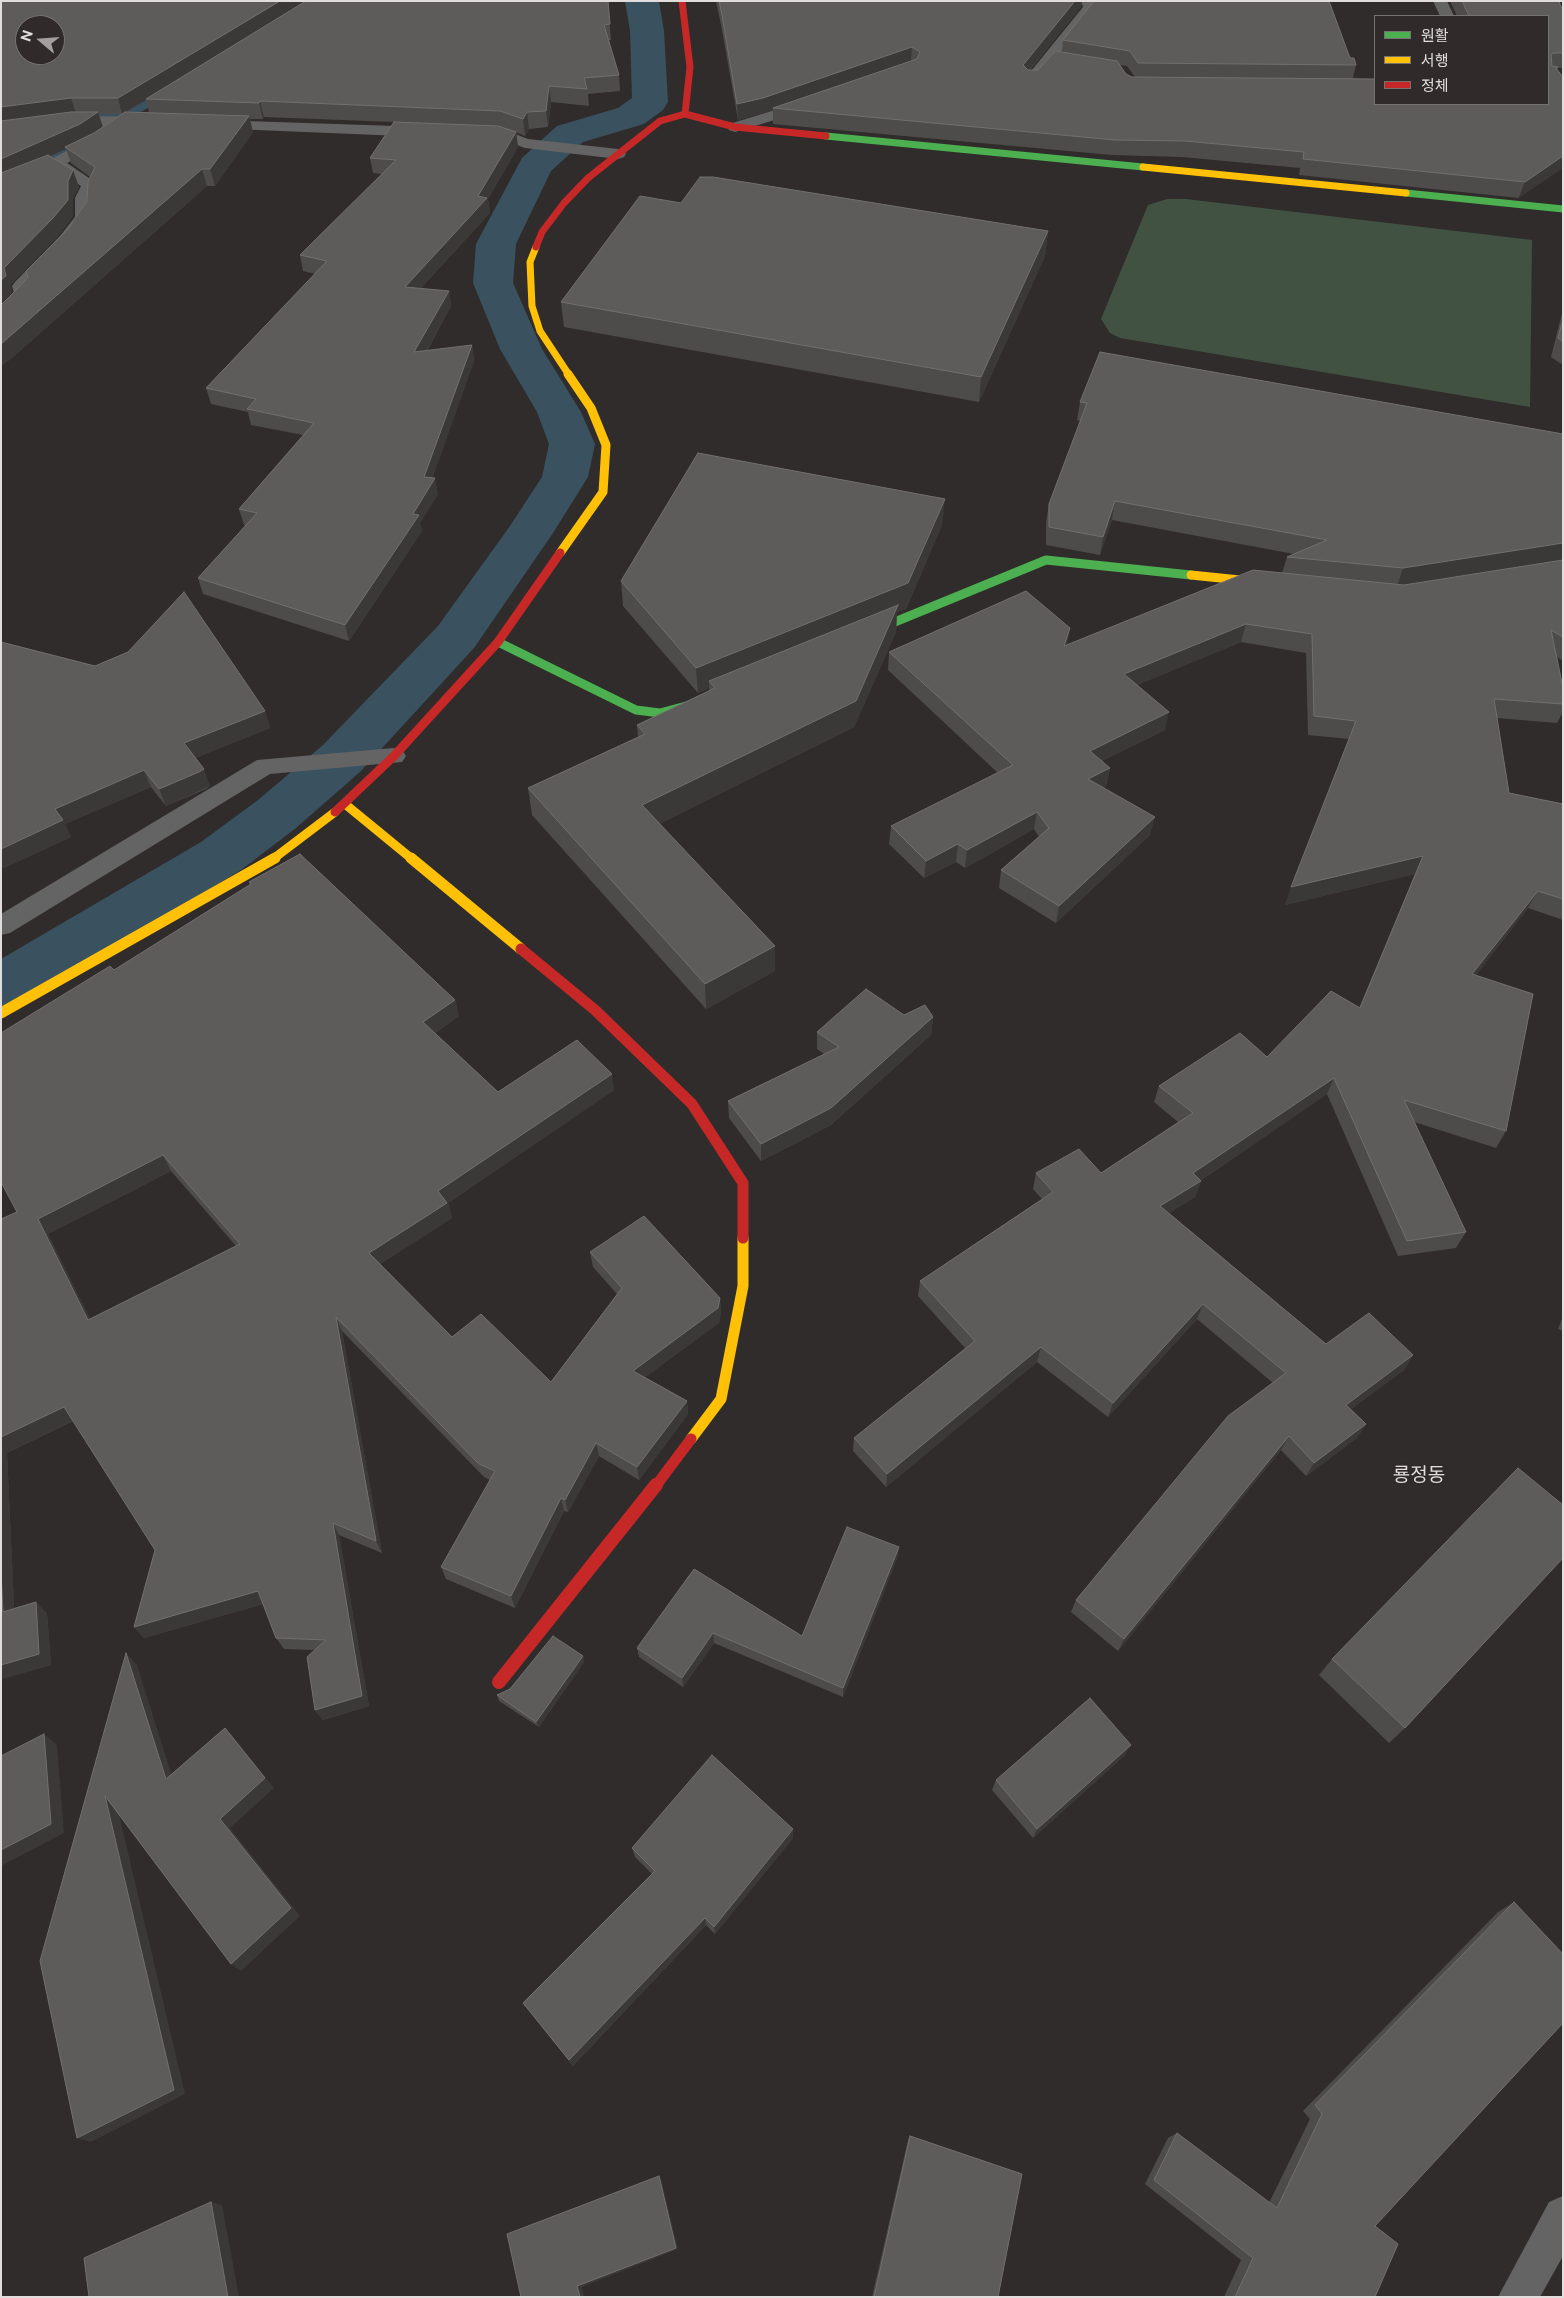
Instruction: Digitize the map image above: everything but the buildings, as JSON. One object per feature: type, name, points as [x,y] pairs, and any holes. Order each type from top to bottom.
[{"type":"street","points":[[682,1],[690,67],[685,114]]},
{"type":"street","points":[[1031,80],[1050,59],[1090,7],[1088,1]]},
{"type":"street","points":[[1440,1],[1447,15]]},
{"type":"street","points":[[1050,59],[1068,62]]},
{"type":"street","points":[[735,128],[826,98]]},
{"type":"street","points":[[1,185],[55,163],[92,145],[126,121],[152,106]]},
{"type":"street","points":[[1,1013],[277,857],[346,804],[394,756],[498,642],[603,492],[606,445],[591,408],[540,331],[532,306],[530,262],[542,232],[564,203],[588,178],[660,121],[685,114],[735,128],[1563,210]]},
{"type":"street","points":[[1,131],[76,122],[126,121],[164,123]]},
{"type":"street","points":[[202,125],[442,132]]},
{"type":"street","points":[[462,133],[502,134],[525,143],[618,154]]},
{"type":"street","points":[[1,316],[22,294],[21,286],[66,240],[83,217],[83,198],[90,184],[55,163]]},
{"type":"street","points":[[852,640],[1046,560],[1277,584]]},
{"type":"street","points":[[498,642],[636,710],[660,713],[688,707],[715,696]]},
{"type":"street","points":[[1,926],[266,766],[394,756]]},
{"type":"street","points":[[346,804],[595,1010],[692,1104],[743,1183],[743,1286],[721,1399],[639,1508],[499,1682]]},
{"type":"street","points":[[1518,2297],[1563,2216]]},
{"type":"green space","points":[[1167,199],[1186,199],[1532,240],[1530,407],[1120,338],[1110,333],[1101,319],[1148,205]]},
{"type":"waterway","points":[[1,163],[62,143],[305,1]]},
{"type":"waterway","points":[[1,988],[221,856],[277,814],[342,758],[456,637],[529,533],[565,477],[572,444],[559,412],[521,349],[493,283],[496,244],[535,166],[570,134],[631,116],[650,102],[647,31],[642,1]]},
{"type":"traffic: fast","points":[[826,136],[1143,167]]},
{"type":"traffic: fast","points":[[1406,193],[1563,209]]},
{"type":"traffic: fast","points":[[863,635],[1046,560],[1191,575]]},
{"type":"traffic: fast","points":[[498,642],[636,710],[660,713],[701,702]]},
{"type":"traffic: slow","points":[[1143,167],[1406,193]]},
{"type":"traffic: slow","points":[[536,247],[530,262],[532,306],[540,331],[591,408],[606,445],[603,492],[560,553]]},
{"type":"traffic: slow","points":[[1191,575],[1269,583]]},
{"type":"traffic: slow","points":[[345,804],[521,949]]},
{"type":"traffic: slow","points":[[1,1013],[277,857],[335,812]]},
{"type":"traffic: slow","points":[[691,1439],[721,1399],[743,1286],[743,1238]]},
{"type":"traffic: jam","points":[[682,1],[690,67],[685,114],[735,127],[826,136]]},
{"type":"traffic: jam","points":[[536,247],[542,232],[564,203],[588,178],[660,121],[685,114]]},
{"type":"traffic: jam","points":[[335,812],[394,756],[498,642],[560,553]]},
{"type":"traffic: jam","points":[[521,949],[595,1010],[692,1104],[743,1183],[743,1238]]},
{"type":"traffic: jam","points":[[499,1682],[639,1508],[691,1439]]},
{"type":"district","name":"룡정동","points":[[1419,1475]]}]
